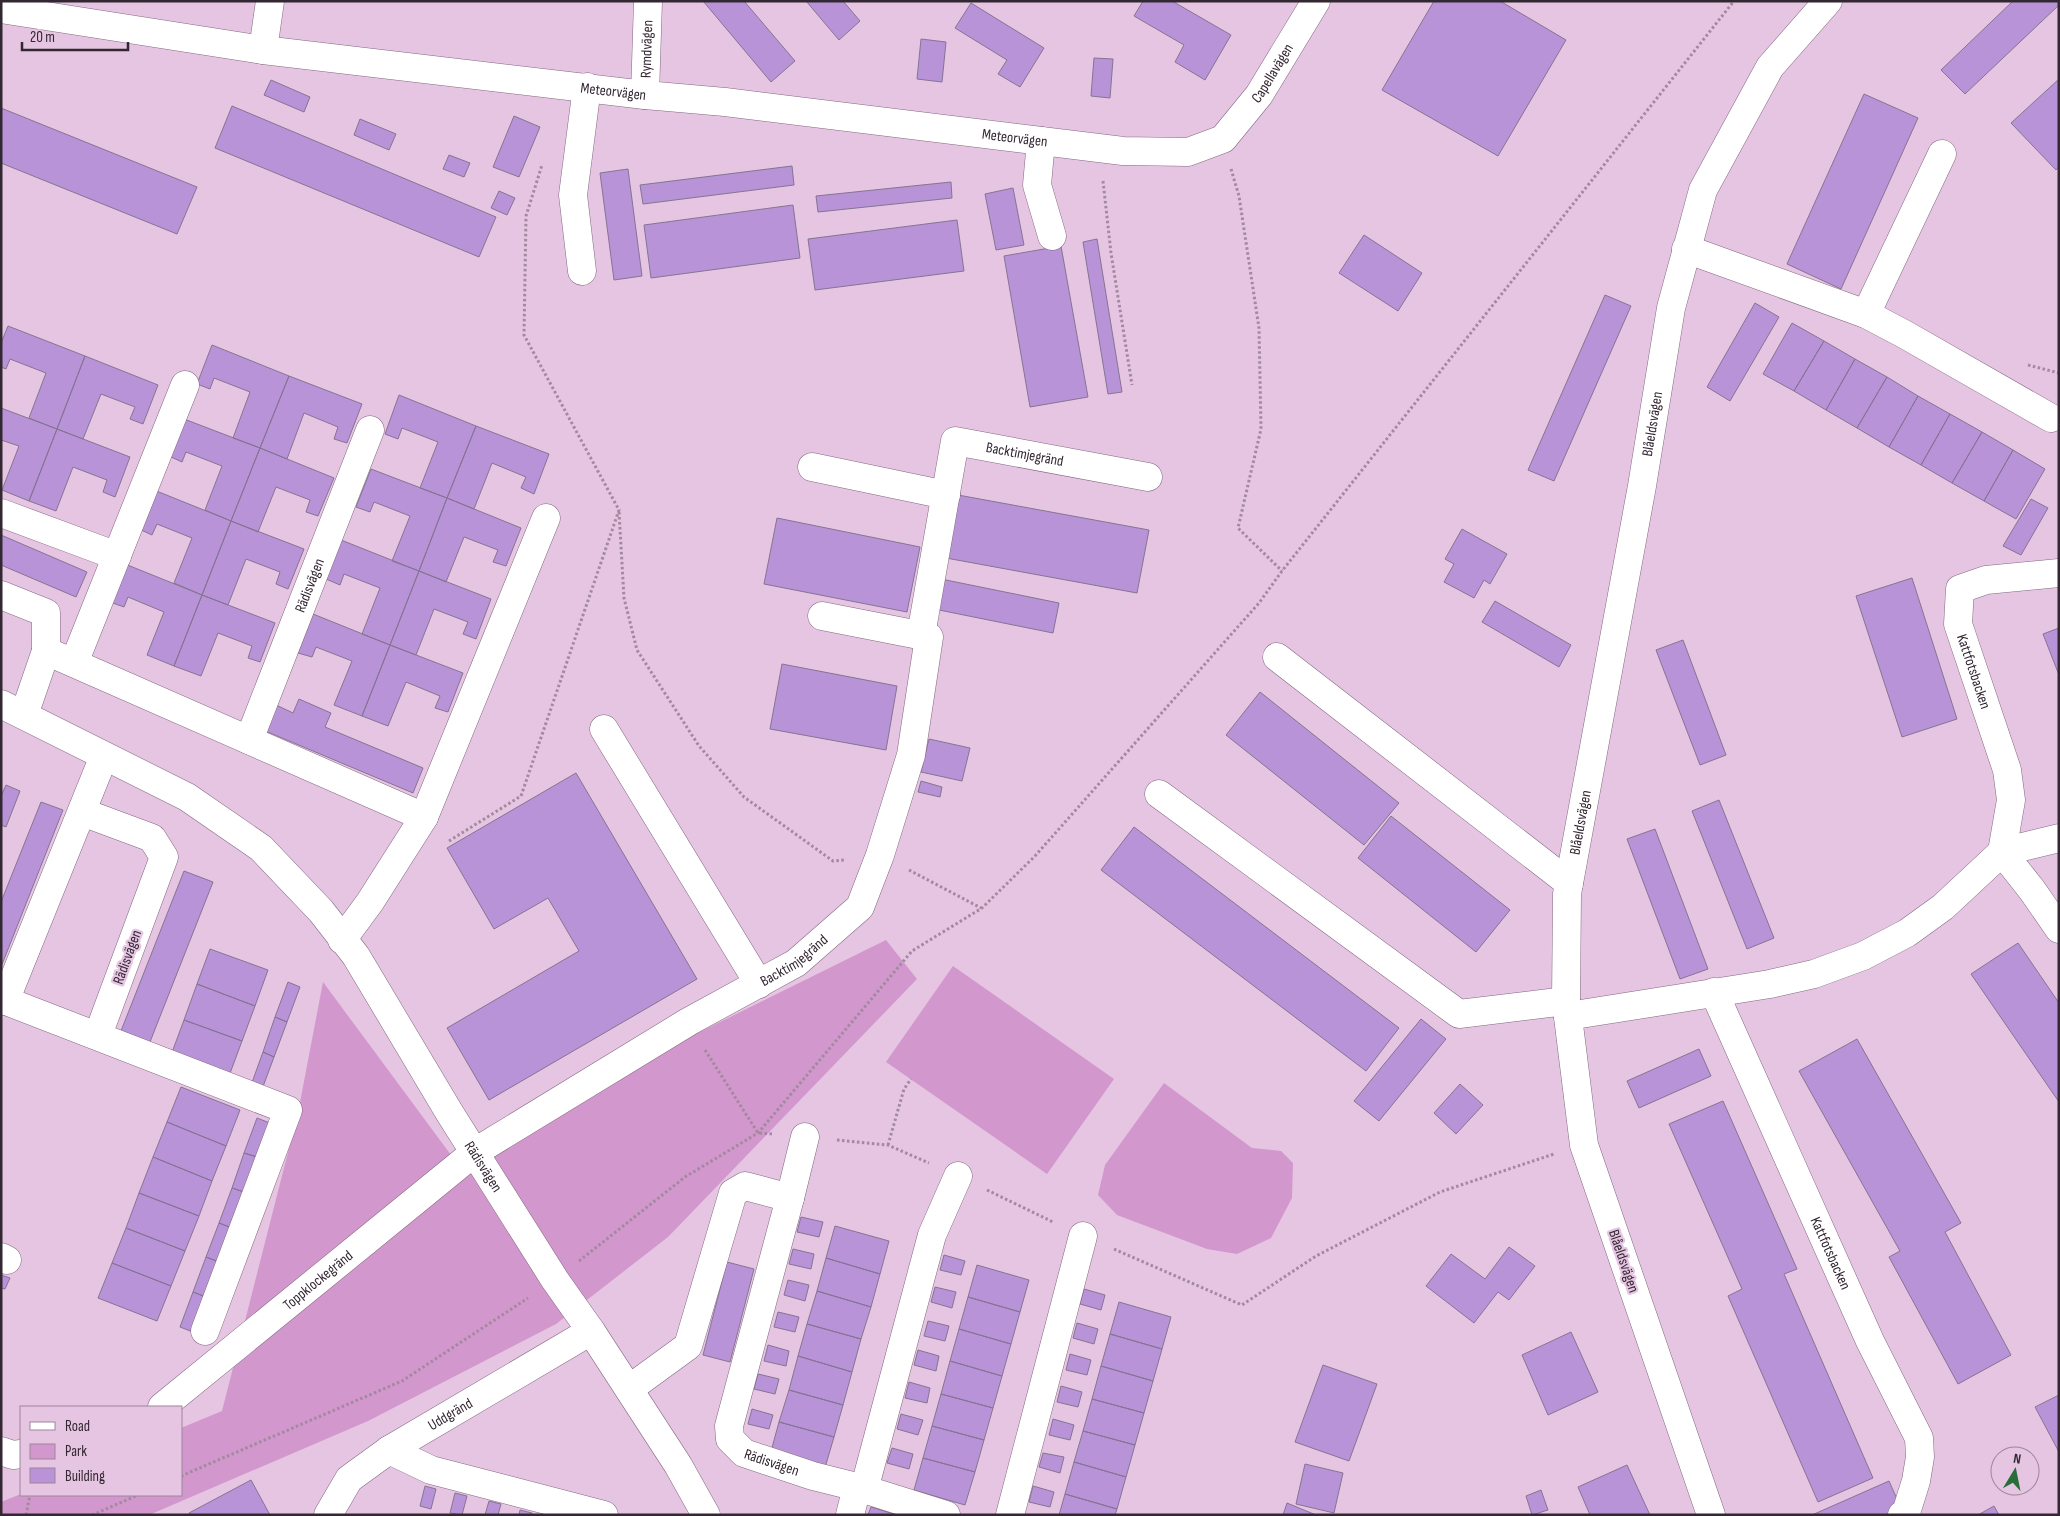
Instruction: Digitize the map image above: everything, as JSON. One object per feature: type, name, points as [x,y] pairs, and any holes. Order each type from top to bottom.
[{"type":"street","points":[[263,50],[270,1]]},
{"type":"street","name":"Rymdvägen","points":[[644,95],[648,1]]},
{"type":"street","name":"Capellavägen","points":[[1223,139],[1259,95],[1316,1]]},
{"type":"street","name":"Blåeldsvägen","points":[[1711,1515],[1584,1145],[1567,1009],[1568,883],[1642,486],[1671,308],[1703,190],[1770,67],[1828,1]]},
{"type":"street","name":"Meteorvägen","points":[[1,9],[263,50],[644,95],[725,102],[1100,148],[1188,152],[1223,139]]},
{"type":"street","points":[[582,271],[573,195],[587,87]]},
{"type":"street","points":[[1041,141],[1037,185],[1052,236]]},
{"type":"street","points":[[1866,314],[1942,154]]},
{"type":"street","points":[[1686,249],[1866,314],[2051,418]]},
{"type":"street","points":[[74,663],[185,385]]},
{"type":"street","name":"Rädisvägen","points":[[249,740],[370,430]]},
{"type":"street","name":"Backtimjegränd","points":[[475,1152],[688,1022],[796,963],[860,907],[880,855],[912,755],[929,637],[921,635],[955,441],[1148,477]]},
{"type":"street","points":[[812,468],[946,495]]},
{"type":"street","points":[[1,513],[116,556]]},
{"type":"street","points":[[342,940],[370,902],[424,817],[546,518]]},
{"type":"street","name":"Kattfotsbacken","points":[[2002,852],[2011,800],[2007,770],[1958,624],[1960,589],[1986,580],[2059,573]]},
{"type":"street","name":"Rädisvägen","points":[[1,595],[46,613],[46,651],[13,709],[187,797],[261,848],[321,912],[356,956],[555,1280],[591,1331],[678,1465],[706,1515]]},
{"type":"street","points":[[822,616],[921,635]]},
{"type":"street","points":[[46,651],[424,817]]},
{"type":"street","name":"Blåeldsvägen","points":[[1277,657],[1568,883]]},
{"type":"street","points":[[604,729],[759,984]]},
{"type":"street","points":[[104,756],[3,1000],[98,1035],[288,1110],[205,1331]]},
{"type":"street","points":[[1159,794],[1458,1014],[1567,1009],[1714,992],[1770,984],[1814,974],[1863,956],[1907,933],[1943,907],[2002,852],[2059,838]]},
{"type":"street","name":"Rädisvägen","points":[[82,812],[152,838],[164,857],[98,1035]]},
{"type":"street","points":[[2002,852],[2032,890],[2059,929]]},
{"type":"street","name":"Kattfotsbacken","points":[[1714,992],[1870,1340],[1919,1438],[1920,1457],[1916,1481],[1906,1512],[1902,1515]]},
{"type":"street","name":"Rädisvägen","points":[[805,1137],[729,1426],[730,1440],[744,1453],[813,1476],[948,1514]]},
{"type":"street","name":"Toppklockegränd","points":[[163,1406],[475,1152]]},
{"type":"street","points":[[850,1515],[860,1488],[932,1235],[958,1176]]},
{"type":"street","points":[[629,1389],[688,1346],[733,1193],[745,1186],[790,1198]]},
{"type":"street","points":[[1010,1515],[1083,1236]]},
{"type":"street","name":"Uddgränd","points":[[328,1515],[349,1479],[389,1450],[591,1331]]},
{"type":"street","points":[[389,1450],[431,1470],[604,1515]]},
{"type":"street","points":[[1,1451],[13,1455],[20,1454]]},
{"type":"path","points":[[182,1476],[402,1381],[555,1280],[685,1177],[758,1133],[912,951],[982,908],[1041,849],[1259,604],[1282,571],[1734,1]]},
{"type":"path","points":[[1223,139],[1239,196],[1259,328],[1261,429],[1238,528],[1282,571]]},
{"type":"path","points":[[1100,148],[1111,253],[1132,385]]},
{"type":"path","points":[[619,510],[624,598],[637,650],[699,746],[744,798],[833,861],[880,855],[982,908]]},
{"type":"path","points":[[688,1022],[758,1133]]},
{"type":"path","points":[[888,1144],[904,1089],[912,1079]]},
{"type":"path","points":[[758,1133],[888,1144],[1083,1236],[1242,1305],[1316,1256],[1440,1192],[1584,1145]]},
{"type":"path","points":[[26,1515],[30,1496]]},
{"type":"path","points":[[92,1515],[136,1496]]},
{"type":"green space","points":[[886,940],[917,979],[668,1237],[556,1324],[368,1421],[149,1515],[1,1515],[1,1502],[20,1494],[20,1496],[182,1496],[182,1428],[222,1411],[298,1113],[323,982],[451,1155]]},
{"type":"green space","points":[[953,966],[1114,1079],[1047,1174],[886,1062]]},
{"type":"green space","points":[[1164,1083],[1252,1148],[1281,1151],[1293,1163],[1292,1198],[1271,1238],[1237,1254],[1207,1249],[1117,1215],[1098,1195],[1105,1165]]},
{"type":"building","points":[[703,1],[744,1],[795,61],[771,82]]},
{"type":"building","points":[[806,1],[843,1],[860,21],[839,40]]},
{"type":"building","points":[[1143,1],[1172,1],[1231,35],[1205,80],[1175,62],[1184,45],[1134,16]]},
{"type":"building","points":[[1434,1],[1500,1],[1566,40],[1498,156],[1382,90]]},
{"type":"building","points":[[2013,1],[2059,1],[2059,5],[1965,94],[1941,70]]},
{"type":"building","points":[[971,3],[1044,48],[1020,87],[998,74],[1007,60],[955,28]]},
{"type":"building","points":[[921,39],[946,42],[942,82],[917,79]]},
{"type":"building","points":[[1094,58],[1113,59],[1110,98],[1091,96]]},
{"type":"building","points":[[2059,79],[2059,167],[2056,170],[2011,123]]},
{"type":"building","points":[[271,80],[310,97],[304,112],[264,95]]},
{"type":"building","points":[[1864,94],[1918,118],[1841,289],[1787,264]]},
{"type":"building","points":[[232,106],[496,217],[479,257],[215,148]]},
{"type":"building","points":[[1,108],[197,187],[177,234],[1,163]]},
{"type":"building","points":[[514,116],[540,127],[519,177],[493,167]]},
{"type":"building","points":[[360,119],[396,134],[389,150],[354,135]]},
{"type":"building","points":[[449,155],[470,163],[464,177],[443,169]]},
{"type":"building","points":[[792,166],[794,185],[643,204],[640,185]]},
{"type":"building","points":[[628,169],[642,276],[614,280],[600,173]]},
{"type":"building","points":[[951,182],[952,198],[818,212],[816,196]]},
{"type":"building","points":[[1013,188],[1024,245],[996,250],[985,194]]},
{"type":"building","points":[[499,191],[515,198],[507,215],[491,208]]},
{"type":"building","points":[[793,205],[800,258],[651,278],[644,225]]},
{"type":"building","points":[[957,220],[964,271],[815,290],[808,239]]},
{"type":"building","points":[[1364,235],[1422,273],[1398,311],[1339,273]]},
{"type":"building","points":[[1097,239],[1122,392],[1108,394],[1083,242]]},
{"type":"building","points":[[1061,246],[1088,397],[1030,407],[1004,256]]},
{"type":"building","points":[[1605,295],[1631,306],[1554,481],[1528,470]]},
{"type":"building","points":[[1755,303],[1779,317],[1730,401],[1707,387]]},
{"type":"building","points":[[1792,323],[1824,341],[1794,391],[1763,374]]},
{"type":"building","points":[[8,326],[85,356],[57,429],[29,418],[46,373],[10,359],[6,369],[1,367],[1,343]]},
{"type":"building","points":[[1824,341],[1855,359],[1826,410],[1794,391]]},
{"type":"building","points":[[212,345],[289,376],[260,448],[233,438],[250,392],[214,378],[210,389],[197,384]]},
{"type":"building","points":[[85,356],[158,385],[143,424],[130,419],[135,407],[101,394],[83,439],[57,429]]},
{"type":"building","points":[[1855,359],[1887,377],[1857,428],[1826,410]]},
{"type":"building","points":[[289,376],[362,404],[347,443],[334,439],[338,427],[304,413],[287,459],[260,448]]},
{"type":"building","points":[[1887,377],[1918,396],[1889,447],[1857,428]]},
{"type":"building","points":[[399,395],[476,426],[447,498],[420,488],[438,442],[402,428],[398,439],[385,434]]},
{"type":"building","points":[[1918,396],[1950,414],[1921,465],[1889,447]]},
{"type":"building","points":[[1,408],[57,429],[29,501],[2,490],[19,446],[1,440]]},
{"type":"building","points":[[1950,414],[1982,432],[1952,483],[1921,465]]},
{"type":"building","points":[[184,419],[260,448],[231,521],[205,510],[222,466],[186,452],[182,462],[169,456]]},
{"type":"building","points":[[476,426],[549,454],[534,494],[521,488],[526,477],[492,463],[474,509],[447,498]]},
{"type":"building","points":[[57,429],[130,457],[115,497],[103,492],[107,480],[73,467],[56,511],[29,501]]},
{"type":"building","points":[[1982,432],[2013,450],[1984,501],[1952,483]]},
{"type":"building","points":[[260,448],[334,478],[318,516],[306,512],[310,500],[276,487],[258,532],[231,521]]},
{"type":"building","points":[[2013,450],[2045,469],[2016,519],[1984,501]]},
{"type":"building","points":[[371,469],[447,498],[419,571],[392,561],[410,516],[374,502],[370,512],[356,507]]},
{"type":"building","points":[[154,490],[231,521],[202,595],[174,583],[192,538],[157,524],[152,535],[139,529]]},
{"type":"building","points":[[958,495],[1149,530],[1137,593],[946,558]]},
{"type":"building","points":[[447,498],[521,528],[506,566],[493,562],[498,550],[464,537],[446,582],[419,571]]},
{"type":"building","points":[[2031,499],[2048,508],[2021,555],[2003,546]]},
{"type":"building","points":[[777,518],[920,547],[907,612],[764,584]]},
{"type":"building","points":[[231,521],[304,549],[288,589],[276,584],[280,572],[246,559],[228,605],[202,595]]},
{"type":"building","points":[[1462,529],[1507,554],[1490,584],[1484,580],[1474,598],[1444,582],[1454,564],[1445,559]]},
{"type":"building","points":[[1,535],[87,572],[76,597],[1,565]]},
{"type":"building","points":[[341,540],[419,571],[390,645],[362,634],[380,588],[344,574],[340,585],[326,579]]},
{"type":"building","points":[[125,564],[202,595],[174,666],[147,655],[164,612],[128,597],[124,607],[110,602]]},
{"type":"building","points":[[419,571],[491,599],[476,639],[463,634],[468,622],[434,609],[416,655],[390,645]]},
{"type":"building","points":[[1912,578],[1957,719],[1902,737],[1856,596]]},
{"type":"building","points":[[941,579],[1059,603],[1053,633],[934,609]]},
{"type":"building","points":[[202,595],[275,623],[260,662],[248,658],[252,646],[218,633],[201,676],[174,666]]},
{"type":"building","points":[[1495,601],[1571,645],[1559,667],[1482,622]]},
{"type":"building","points":[[313,614],[390,645],[362,716],[334,705],[352,661],[316,647],[312,657],[298,653]]},
{"type":"building","points":[[2059,628],[2059,675],[2043,634]]},
{"type":"building","points":[[1683,640],[1726,755],[1700,765],[1656,650]]},
{"type":"building","points":[[390,645],[463,673],[448,712],[435,708],[440,696],[406,682],[388,726],[362,716]]},
{"type":"building","points":[[782,664],[897,686],[886,750],[770,729]]},
{"type":"building","points":[[1260,692],[1399,803],[1364,845],[1226,735]]},
{"type":"building","points":[[299,699],[331,713],[325,727],[423,768],[413,793],[263,730],[274,704],[293,713]]},
{"type":"building","points":[[929,739],[970,748],[962,781],[921,772]]},
{"type":"building","points":[[576,773],[697,979],[489,1100],[447,1028],[579,951],[548,898],[494,929],[447,848]]},
{"type":"building","points":[[921,781],[942,787],[940,797],[918,792]]},
{"type":"building","points":[[6,785],[20,791],[6,827],[1,825],[1,796]]},
{"type":"building","points":[[1719,800],[1774,938],[1747,949],[1692,811]]},
{"type":"building","points":[[41,802],[63,810],[1,967],[1,902]]},
{"type":"building","points":[[1391,816],[1510,910],[1476,952],[1358,858]]},
{"type":"building","points":[[1134,827],[1399,1028],[1366,1071],[1101,870]]},
{"type":"building","points":[[1655,829],[1708,969],[1680,979],[1627,839]]},
{"type":"building","points":[[184,871],[213,882],[148,1047],[119,1036]]},
{"type":"building","points":[[2018,943],[2059,1003],[2059,1102],[1971,974]]},
{"type":"building","points":[[210,949],[268,970],[255,1006],[197,984]]},
{"type":"building","points":[[288,982],[300,987],[287,1022],[275,1017]]},
{"type":"building","points":[[197,984],[255,1006],[242,1041],[184,1020]]},
{"type":"building","points":[[275,1017],[287,1022],[274,1057],[263,1052]]},
{"type":"building","points":[[1421,1019],[1446,1039],[1379,1121],[1354,1101]]},
{"type":"building","points":[[184,1020],[242,1041],[229,1076],[171,1055]]},
{"type":"building","points":[[1857,1039],[1961,1223],[1945,1232],[2011,1355],[1958,1384],[1889,1257],[1900,1251],[1799,1071]]},
{"type":"building","points":[[1699,1049],[1711,1076],[1639,1108],[1627,1081]]},
{"type":"building","points":[[263,1052],[274,1057],[261,1092],[250,1088]]},
{"type":"building","points":[[1460,1084],[1483,1105],[1456,1134],[1434,1113]]},
{"type":"building","points":[[181,1087],[240,1110],[226,1146],[167,1122]]},
{"type":"building","points":[[1723,1101],[1797,1269],[1784,1274],[1873,1478],[1818,1502],[1728,1296],[1742,1289],[1669,1124]]},
{"type":"building","points":[[257,1118],[270,1123],[257,1157],[244,1153]]},
{"type":"building","points":[[167,1122],[226,1146],[212,1181],[153,1157]]},
{"type":"building","points":[[244,1153],[257,1157],[244,1192],[232,1188]]},
{"type":"building","points":[[153,1157],[212,1181],[199,1216],[139,1193]]},
{"type":"building","points":[[232,1188],[244,1192],[232,1228],[219,1223]]},
{"type":"building","points":[[139,1193],[199,1216],[185,1251],[126,1228]]},
{"type":"building","points":[[801,1217],[823,1222],[819,1237],[797,1232]]},
{"type":"building","points":[[219,1223],[232,1228],[219,1262],[206,1257]]},
{"type":"building","points":[[835,1226],[889,1241],[880,1274],[826,1258]]},
{"type":"building","points":[[126,1228],[185,1251],[171,1286],[112,1263]]},
{"type":"building","points":[[1509,1247],[1535,1266],[1509,1300],[1498,1292],[1474,1323],[1426,1286],[1451,1254],[1485,1279]]},
{"type":"building","points":[[793,1249],[814,1254],[811,1269],[789,1264]]},
{"type":"building","points":[[944,1255],[965,1261],[961,1275],[940,1270]]},
{"type":"building","points":[[206,1257],[219,1262],[206,1297],[193,1292]]},
{"type":"building","points":[[826,1258],[880,1274],[871,1307],[817,1291]]},
{"type":"building","points":[[727,1262],[754,1269],[730,1362],[703,1355]]},
{"type":"building","points":[[112,1263],[171,1286],[157,1321],[98,1298]]},
{"type":"building","points":[[977,1265],[1029,1280],[1020,1312],[968,1297]]},
{"type":"building","points":[[1,1275],[10,1278],[5,1289],[1,1288]]},
{"type":"building","points":[[788,1280],[809,1285],[805,1301],[784,1295]]},
{"type":"building","points":[[935,1287],[956,1292],[952,1308],[931,1302]]},
{"type":"building","points":[[1084,1289],[1105,1295],[1101,1310],[1080,1304]]},
{"type":"building","points":[[817,1291],[871,1307],[861,1339],[807,1324]]},
{"type":"building","points":[[193,1292],[206,1297],[193,1332],[180,1327]]},
{"type":"building","points":[[968,1297],[1020,1312],[1011,1344],[959,1329]]},
{"type":"building","points":[[1119,1302],[1171,1317],[1162,1349],[1110,1334]]},
{"type":"building","points":[[778,1312],[799,1317],[795,1332],[774,1327]]},
{"type":"building","points":[[928,1321],[949,1326],[945,1341],[924,1336]]},
{"type":"building","points":[[1077,1323],[1098,1329],[1094,1344],[1073,1338]]},
{"type":"building","points":[[807,1324],[861,1339],[852,1372],[798,1356]]},
{"type":"building","points":[[959,1329],[1011,1344],[1002,1376],[950,1361]]},
{"type":"building","points":[[1571,1332],[1598,1392],[1548,1415],[1522,1355]]},
{"type":"building","points":[[1110,1334],[1162,1349],[1153,1381],[1101,1366]]},
{"type":"building","points":[[768,1345],[789,1351],[786,1366],[764,1361]]},
{"type":"building","points":[[918,1350],[939,1356],[936,1371],[914,1365]]},
{"type":"building","points":[[1070,1354],[1091,1360],[1087,1375],[1066,1370]]},
{"type":"building","points":[[798,1356],[852,1372],[843,1405],[789,1390]]},
{"type":"building","points":[[950,1361],[1002,1376],[993,1408],[941,1394]]},
{"type":"building","points":[[1323,1365],[1377,1384],[1349,1461],[1295,1442]]},
{"type":"building","points":[[1101,1366],[1153,1381],[1144,1413],[1092,1399]]},
{"type":"building","points":[[758,1374],[779,1379],[775,1394],[754,1389]]},
{"type":"building","points":[[909,1382],[930,1388],[927,1403],[905,1398]]},
{"type":"building","points":[[1061,1386],[1082,1392],[1078,1407],[1057,1402]]},
{"type":"building","points":[[789,1390],[843,1405],[834,1437],[779,1422]]},
{"type":"building","points":[[941,1394],[993,1408],[984,1440],[932,1426]]},
{"type":"building","points":[[2059,1395],[2059,1452],[2035,1407]]},
{"type":"building","points":[[1092,1399],[1144,1413],[1135,1445],[1083,1431]]},
{"type":"building","points":[[752,1409],[773,1415],[769,1429],[748,1424]]},
{"type":"building","points":[[901,1414],[923,1420],[918,1435],[897,1429]]},
{"type":"building","points":[[1053,1419],[1074,1425],[1070,1440],[1049,1435]]},
{"type":"building","points":[[779,1422],[834,1437],[824,1471],[770,1455]]},
{"type":"building","points":[[932,1426],[984,1440],[975,1472],[923,1458]]},
{"type":"building","points":[[1083,1431],[1135,1445],[1126,1477],[1074,1462]]},
{"type":"building","points":[[892,1448],[913,1454],[909,1469],[887,1463]]},
{"type":"building","points":[[1043,1453],[1064,1457],[1060,1473],[1039,1467]]},
{"type":"building","points":[[923,1458],[975,1472],[965,1505],[914,1490]]},
{"type":"building","points":[[1074,1462],[1126,1477],[1117,1509],[1065,1494]]},
{"type":"building","points":[[1305,1464],[1343,1473],[1334,1513],[1296,1504]]},
{"type":"building","points":[[1627,1465],[1650,1515],[1590,1515],[1578,1487]]},
{"type":"building","points":[[251,1480],[270,1515],[190,1515],[189,1513]]},
{"type":"building","points":[[1889,1481],[1901,1508],[1886,1515],[1812,1515]]},
{"type":"building","points":[[425,1486],[436,1489],[431,1509],[420,1506]]},
{"type":"building","points":[[1033,1486],[1054,1492],[1050,1507],[1029,1502]]},
{"type":"building","points":[[1541,1490],[1548,1510],[1532,1515],[1526,1496]]},
{"type":"building","points":[[455,1493],[467,1496],[462,1515],[450,1513]]},
{"type":"building","points":[[1065,1494],[1117,1509],[1115,1515],[1059,1515]]},
{"type":"building","points":[[489,1501],[501,1504],[498,1515],[485,1515]]},
{"type":"building","points":[[1287,1503],[1316,1515],[1283,1515]]},
{"type":"building","points":[[1994,1506],[1999,1515],[1978,1515]]},
{"type":"building","points":[[871,1507],[897,1515],[868,1515]]},
{"type":"building","points":[[520,1510],[532,1513],[531,1515],[519,1515]]}]
